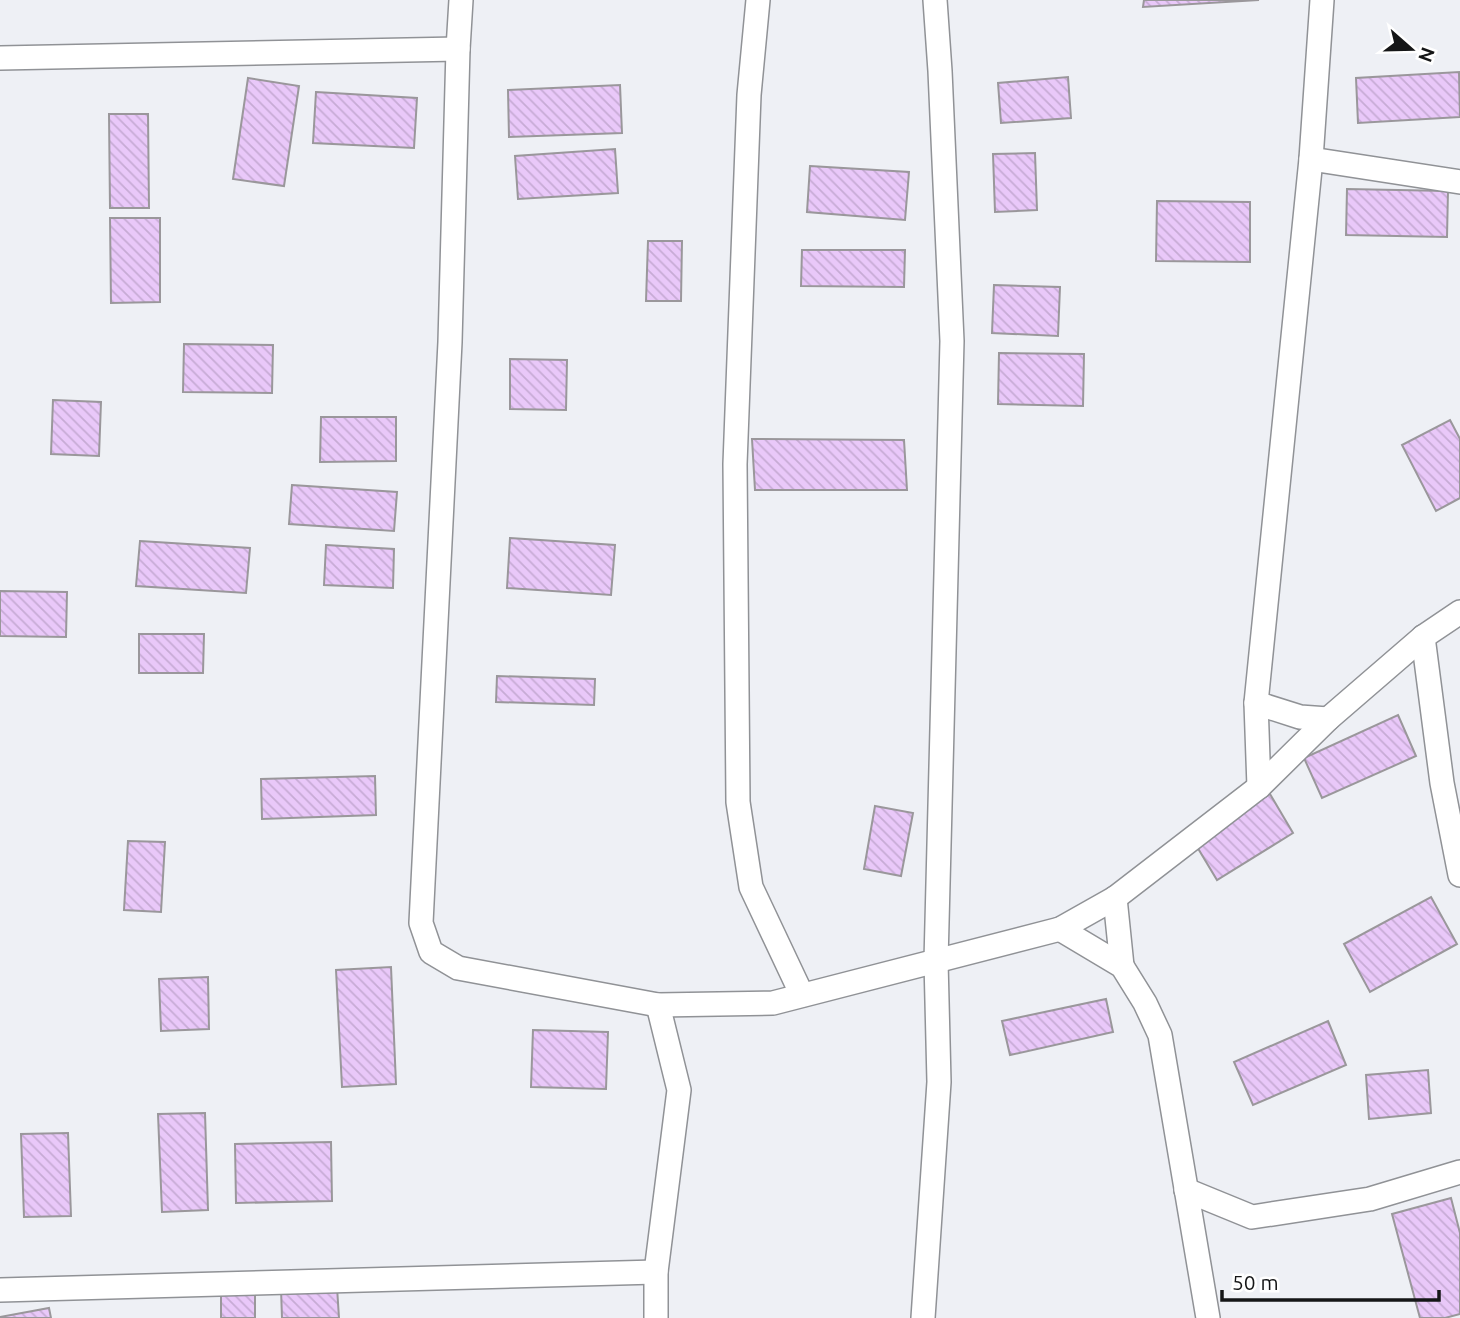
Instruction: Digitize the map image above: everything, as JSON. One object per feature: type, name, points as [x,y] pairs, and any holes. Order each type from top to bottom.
[{"type":"street","points":[[461,0],[450,342],[422,923],[431,953],[457,968],[658,1005],[773,1003],[1060,929],[1115,898],[1259,787],[1328,719],[1423,636],[1460,612]]},
{"type":"street","points":[[758,0],[749,95],[735,464],[738,802],[751,887],[802,995]]},
{"type":"street","points":[[923,1318],[939,1082],[936,961],[952,341],[935,0]]},
{"type":"street","points":[[1259,787],[1256,703],[1311,159],[1322,0]]},
{"type":"street","points":[[0,58],[458,49]]},
{"type":"street","points":[[1311,159],[1460,181]]},
{"type":"street","points":[[1423,636],[1442,783],[1460,875]]},
{"type":"street","points":[[1256,703],[1300,717],[1328,719]]},
{"type":"street","points":[[1115,898],[1122,966],[1145,1003],[1160,1035],[1208,1318]]},
{"type":"street","points":[[1060,929],[1122,966]]},
{"type":"street","points":[[656,1318],[656,1272],[679,1090],[658,1005]]},
{"type":"street","points":[[1186,1190],[1252,1217],[1370,1199],[1460,1172]]},
{"type":"street","points":[[0,1290],[656,1272]]},
{"type":"building","points":[[1144,0],[1259,0],[1143,7]]},
{"type":"building","points":[[1459,72],[1460,117],[1358,123],[1356,78]]},
{"type":"building","points":[[1068,77],[1071,118],[1001,123],[998,83]]},
{"type":"building","points":[[248,78],[299,86],[284,186],[233,179]]},
{"type":"building","points":[[620,85],[622,133],[509,137],[508,90]]},
{"type":"building","points":[[316,92],[417,98],[414,148],[313,143]]},
{"type":"building","points":[[109,114],[148,114],[149,208],[110,208]]},
{"type":"building","points":[[615,149],[618,193],[518,199],[515,156]]},
{"type":"building","points":[[1035,153],[1037,210],[995,212],[993,154]]},
{"type":"building","points":[[810,166],[909,172],[905,220],[807,212]]},
{"type":"building","points":[[1347,189],[1448,191],[1447,237],[1346,235]]},
{"type":"building","points":[[1157,201],[1250,202],[1250,262],[1156,261]]},
{"type":"building","points":[[110,218],[160,218],[160,302],[111,303]]},
{"type":"building","points":[[648,241],[682,241],[681,301],[646,301]]},
{"type":"building","points":[[802,250],[905,250],[904,287],[801,286]]},
{"type":"building","points":[[994,285],[1060,287],[1058,336],[992,333]]},
{"type":"building","points":[[184,344],[273,345],[272,393],[183,392]]},
{"type":"building","points":[[999,353],[1084,354],[1083,406],[998,404]]},
{"type":"building","points":[[510,359],[567,360],[566,410],[510,409]]},
{"type":"building","points":[[53,400],[101,402],[99,456],[51,454]]},
{"type":"building","points":[[321,417],[396,417],[396,461],[320,462]]},
{"type":"building","points":[[1450,420],[1460,439],[1460,498],[1436,511],[1402,445]]},
{"type":"building","points":[[752,439],[904,440],[907,490],[755,490]]},
{"type":"building","points":[[292,485],[397,492],[394,531],[289,524]]},
{"type":"building","points":[[510,538],[615,545],[611,595],[507,588]]},
{"type":"building","points":[[140,541],[250,548],[246,593],[136,586]]},
{"type":"building","points":[[326,545],[394,549],[393,588],[324,585]]},
{"type":"building","points":[[0,591],[67,592],[66,637],[0,636]]},
{"type":"building","points":[[139,634],[204,634],[203,673],[139,673]]},
{"type":"building","points":[[497,676],[595,679],[594,705],[496,702]]},
{"type":"building","points":[[1398,715],[1416,756],[1322,798],[1304,758]]},
{"type":"building","points":[[375,776],[376,815],[262,819],[261,779]]},
{"type":"building","points":[[1270,794],[1293,833],[1217,880],[1193,840]]},
{"type":"building","points":[[875,806],[913,813],[901,876],[864,869]]},
{"type":"building","points":[[128,841],[165,842],[161,912],[124,910]]},
{"type":"building","points":[[1431,897],[1457,944],[1370,992],[1344,944]]},
{"type":"building","points":[[391,967],[396,1084],[342,1087],[336,970]]},
{"type":"building","points":[[208,977],[209,1029],[161,1031],[159,979]]},
{"type":"building","points":[[1106,999],[1113,1032],[1010,1055],[1002,1021]]},
{"type":"building","points":[[1328,1021],[1346,1065],[1253,1105],[1234,1062]]},
{"type":"building","points":[[533,1030],[608,1032],[606,1089],[531,1087]]},
{"type":"building","points":[[1428,1070],[1431,1113],[1369,1119],[1366,1075]]},
{"type":"building","points":[[205,1113],[208,1210],[162,1212],[158,1114]]},
{"type":"building","points":[[68,1133],[71,1216],[24,1217],[21,1134]]},
{"type":"building","points":[[331,1142],[332,1201],[236,1203],[235,1144]]},
{"type":"building","points":[[1451,1198],[1460,1233],[1460,1314],[1445,1318],[1420,1318],[1392,1214]]},
{"type":"building","points":[[337,1287],[339,1318],[282,1318],[281,1289]]},
{"type":"building","points":[[221,1288],[255,1288],[255,1318],[221,1318]]},
{"type":"building","points":[[49,1308],[51,1318],[0,1318],[0,1317]]}]
